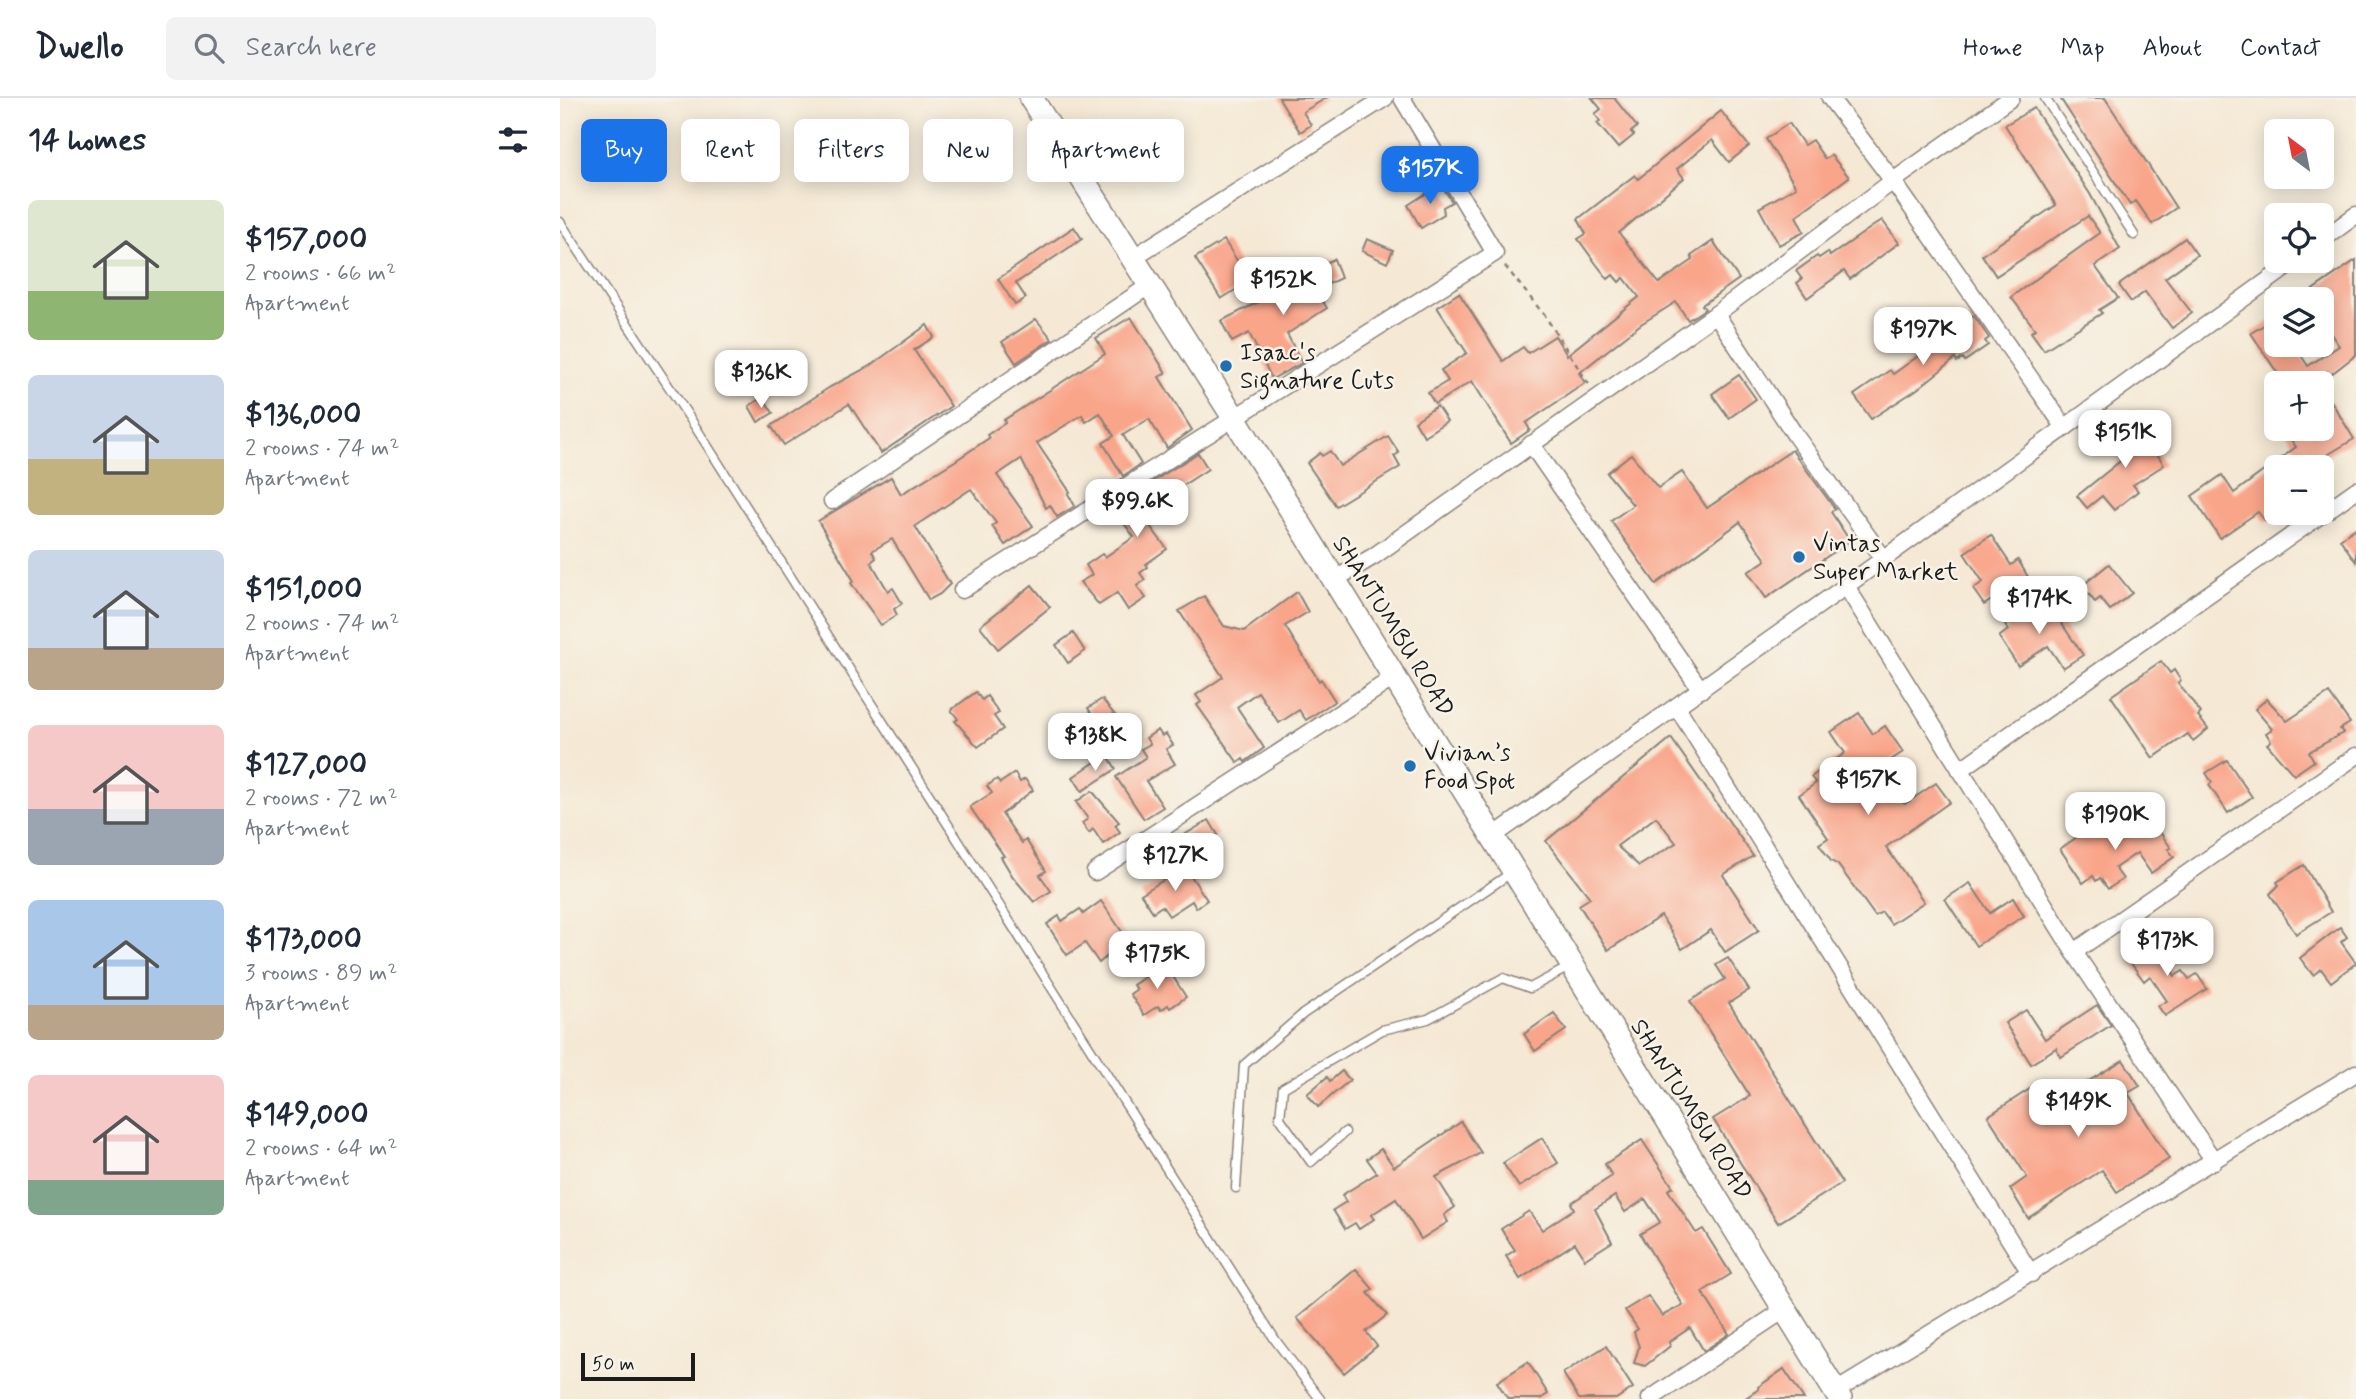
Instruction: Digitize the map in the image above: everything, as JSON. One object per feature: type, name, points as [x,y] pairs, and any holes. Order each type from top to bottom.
[{"type":"street","name":"SHANTUMBU ROAD","points":[[1031,98],[1235,418],[1838,1395]]},
{"type":"street","points":[[1134,257],[1385,98]]},
{"type":"street","points":[[962,590],[1495,253],[1402,98]]},
{"type":"street","points":[[1830,98],[1893,181],[2065,428]]},
{"type":"street","points":[[1334,580],[1374,556],[1716,314],[1893,181],[2011,98]]},
{"type":"street","points":[[2334,231],[2356,215]]},
{"type":"street","points":[[1492,837],[1884,559],[2278,273]]},
{"type":"street","points":[[832,501],[1150,285]]},
{"type":"street","points":[[1716,314],[1795,435],[1884,559]]},
{"type":"street","points":[[1531,443],[1701,690]]},
{"type":"street","points":[[1959,770],[2356,490]]},
{"type":"street","points":[[1846,586],[2074,952],[2214,1161]]},
{"type":"street","points":[[1096,872],[1395,677]]},
{"type":"street","points":[[1677,707],[2031,1274]]},
{"type":"street","points":[[2074,952],[2356,756]]},
{"type":"street","points":[[1838,1395],[2356,1073]]},
{"type":"street","points":[[1650,1399],[1784,1310]]},
{"type":"lane","points":[[2045,98],[2134,235]]},
{"type":"lane","points":[[560,222],[699,431],[1276,1341],[1320,1399]]},
{"type":"lane","points":[[1236,1188],[1244,1065],[1303,1014],[1513,872]]},
{"type":"lane","points":[[1345,1132],[1311,1162],[1280,1118],[1283,1088],[1382,1030],[1428,1019],[1503,978],[1530,988],[1572,965]]},
{"type":"path","points":[[1495,253],[1545,316],[1598,397]]},
{"type":"building","points":[[1279,98],[1326,98],[1303,112],[1311,125],[1300,132]]},
{"type":"building","points":[[1592,98],[1614,98],[1637,127],[1631,132],[1634,135],[1618,148],[1597,123],[1600,121],[1595,114],[1601,109]]},
{"type":"building","points":[[2060,98],[2105,98],[2176,208],[2152,224],[2136,201],[2130,205]]},
{"type":"building","points":[[2034,108],[2090,194],[2120,249],[2095,266],[2118,298],[2099,310],[2102,313],[2044,350],[2031,332],[2035,329],[2011,297],[2100,233],[2088,216],[1996,276],[1982,255],[2056,205],[2005,125]]},
{"type":"building","points":[[1721,111],[1749,146],[1729,162],[1712,140],[1677,169],[1684,178],[1619,233],[1659,283],[1693,260],[1691,256],[1713,241],[1739,279],[1702,305],[1705,309],[1688,320],[1676,302],[1641,324],[1579,373],[1585,383],[1526,423],[1530,430],[1511,443],[1472,381],[1435,404],[1428,393],[1448,381],[1441,370],[1467,353],[1437,307],[1459,293],[1503,361],[1523,347],[1528,353],[1555,336],[1567,355],[1639,297],[1624,278],[1619,282],[1613,275],[1608,279],[1597,265],[1578,239],[1586,234],[1578,219],[1635,175],[1638,179]]},
{"type":"building","points":[[1789,123],[1804,145],[1812,140],[1825,159],[1831,155],[1849,177],[1796,216],[1804,232],[1779,245],[1759,208],[1796,187],[1766,139]]},
{"type":"building","points":[[1441,184],[1452,202],[1443,207],[1444,214],[1421,228],[1408,205]]},
{"type":"building","points":[[1882,220],[1899,243],[1850,279],[1844,271],[1807,298],[1797,283],[1802,279],[1796,271],[1817,256],[1819,258],[1828,252],[1830,256]]},
{"type":"building","points":[[1074,227],[1082,239],[1016,283],[1026,298],[1015,305],[998,279]]},
{"type":"building","points":[[2185,238],[2197,255],[2165,278],[2192,313],[2172,328],[2145,292],[2131,302],[2119,285]]},
{"type":"building","points":[[1367,239],[1393,250],[1387,263],[1362,251]]},
{"type":"building","points":[[1224,240],[1250,281],[1221,299],[1195,258]]},
{"type":"building","points":[[1334,259],[1341,278],[1315,290],[1327,308],[1287,334],[1302,363],[1272,379],[1249,333],[1232,342],[1221,321],[1272,295],[1275,300],[1298,285],[1287,269],[1298,262],[1305,273]]},
{"type":"building","points":[[2356,260],[2356,355],[2334,372],[2276,371],[2267,357],[2302,357],[2308,366],[2322,357],[2334,357],[2334,349],[2339,346],[2334,339],[2334,287],[2317,287]]},
{"type":"building","points":[[1974,316],[1989,338],[1985,341],[1988,345],[1965,361],[1963,358],[1957,362],[1955,359],[1916,390],[1871,419],[1854,395],[1890,370],[1893,374],[1952,332],[1948,327],[1961,318],[1964,323]]},
{"type":"building","points":[[1131,317],[1166,373],[1159,377],[1192,430],[1167,448],[1149,419],[1123,435],[1141,464],[1123,476],[1103,443],[1114,436],[1100,413],[1086,422],[1082,415],[1037,443],[1070,492],[1068,494],[1075,506],[1057,517],[1050,505],[1046,508],[1021,459],[997,475],[1033,526],[1005,545],[992,526],[996,523],[971,489],[915,526],[950,584],[940,594],[929,600],[892,539],[872,551],[876,558],[871,562],[888,591],[893,588],[902,603],[894,609],[897,615],[881,625],[851,583],[854,581],[818,521],[891,477],[901,494],[955,461],[989,438],[987,435],[1005,423],[1004,420],[1105,354],[1096,338]]},
{"type":"building","points":[[1036,319],[1052,339],[1016,363],[1002,342]]},
{"type":"building","points":[[927,325],[934,337],[914,350],[951,406],[881,453],[849,404],[784,445],[771,426],[830,387],[870,366]]},
{"type":"building","points":[[2264,325],[2264,353],[2251,333]]},
{"type":"building","points":[[1739,375],[1756,399],[1729,418],[1712,394]]},
{"type":"building","points":[[763,397],[773,413],[758,422],[749,406]]},
{"type":"building","points":[[1437,406],[1447,421],[1424,436],[1415,421]]},
{"type":"building","points":[[2334,406],[2354,439],[2327,455],[2285,455],[2296,447],[2292,441],[2334,441]]},
{"type":"building","points":[[2136,420],[2164,465],[2133,485],[2138,491],[2114,510],[2102,496],[2087,508],[2077,496],[2129,454],[2116,433]]},
{"type":"building","points":[[1388,436],[1399,453],[1394,456],[1400,467],[1336,506],[1307,463],[1320,453],[1322,456],[1330,451],[1340,466]]},
{"type":"building","points":[[1792,450],[1835,509],[1831,512],[1850,541],[1766,598],[1748,572],[1766,560],[1740,522],[1656,584],[1611,521],[1633,505],[1607,473],[1631,454],[1658,488],[1682,472],[1707,508]]},
{"type":"building","points":[[1198,453],[1208,469],[1153,505],[1148,523],[1167,549],[1146,564],[1148,567],[1140,573],[1145,580],[1137,586],[1146,598],[1128,610],[1117,593],[1099,605],[1080,582],[1092,575],[1086,565],[1102,554],[1105,557],[1134,537],[1112,507]]},
{"type":"building","points":[[2264,471],[2264,520],[2258,512],[2220,538],[2192,496],[2222,475],[2234,493]]},
{"type":"building","points":[[2356,528],[2356,562],[2340,539]]},
{"type":"building","points":[[1991,535],[2011,565],[2018,560],[2028,577],[1984,605],[1973,589],[1983,582],[1964,553]]},
{"type":"building","points":[[2109,564],[2132,593],[2110,610],[2100,598],[2095,602],[2082,586]]},
{"type":"building","points":[[1032,585],[1050,607],[998,649],[980,626]]},
{"type":"building","points":[[1297,592],[1308,612],[1285,626],[1319,681],[1321,679],[1335,701],[1306,720],[1299,710],[1279,723],[1258,692],[1237,707],[1264,748],[1245,762],[1243,759],[1238,763],[1197,705],[1201,702],[1196,695],[1223,677],[1179,611],[1204,596],[1224,626],[1244,631]]},
{"type":"building","points":[[2044,598],[2083,655],[2063,668],[2048,646],[2018,666],[1999,637],[2008,630],[2005,625]]},
{"type":"building","points":[[1073,633],[1085,651],[1068,663],[1056,645]]},
{"type":"building","points":[[2161,661],[2170,673],[2174,670],[2181,681],[2178,683],[2201,713],[2198,716],[2208,729],[2193,741],[2188,734],[2153,758],[2111,696]]},
{"type":"building","points":[[976,692],[982,700],[987,696],[999,713],[994,716],[1003,729],[978,747],[955,721],[958,719],[951,710]]},
{"type":"building","points":[[2329,693],[2350,723],[2340,729],[2343,733],[2309,752],[2314,761],[2294,775],[2267,744],[2271,741],[2266,733],[2272,729],[2255,709],[2267,699],[2287,721]]},
{"type":"building","points":[[1102,699],[1126,729],[1100,747],[1084,720],[1092,715],[1088,708]]},
{"type":"building","points":[[1859,713],[1873,734],[1885,726],[1903,752],[1879,768],[1902,802],[1905,804],[1936,783],[1950,802],[1886,847],[1924,902],[1891,924],[1882,912],[1875,916],[1838,865],[1831,861],[1819,844],[1828,838],[1799,795],[1816,783],[1811,777],[1845,753],[1831,732]]},
{"type":"building","points":[[1158,730],[1162,736],[1166,734],[1173,745],[1166,749],[1175,764],[1146,781],[1163,807],[1144,819],[1116,777],[1146,757],[1141,749],[1150,744],[1146,738]]},
{"type":"building","points":[[1671,738],[1753,856],[1723,875],[1759,930],[1725,952],[1711,930],[1682,949],[1661,916],[1608,950],[1579,905],[1590,898],[1546,841]],"holes":[[[1656,817],[1676,843],[1639,866],[1617,846]]]},
{"type":"building","points":[[1107,754],[1116,769],[1082,791],[1073,777]]},
{"type":"building","points":[[2227,760],[2252,797],[2228,813],[2209,785],[2212,782],[2206,773]]},
{"type":"building","points":[[1015,773],[1020,782],[1025,779],[1033,790],[1002,814],[1022,843],[1026,840],[1046,871],[1040,875],[1051,891],[1034,902],[1013,877],[1001,857],[1004,856],[970,807],[992,793],[987,786],[997,779],[1000,783]]},
{"type":"building","points":[[1092,791],[1119,822],[1115,825],[1120,832],[1103,844],[1093,829],[1089,833],[1082,823],[1088,819],[1076,802]]},
{"type":"building","points":[[2150,818],[2171,848],[2168,849],[2174,857],[2151,873],[2137,853],[2115,868],[2123,879],[2108,889],[2100,878],[2096,881],[2093,876],[2083,883],[2060,849],[2100,821],[2115,843]]},
{"type":"building","points":[[1209,820],[1218,835],[1194,850],[1184,835]]},
{"type":"building","points":[[2304,865],[2331,912],[2296,934],[2270,894],[2279,885],[2277,882]]},
{"type":"building","points":[[1185,867],[1207,900],[1196,908],[1192,901],[1169,916],[1162,906],[1153,912],[1141,894]]},
{"type":"building","points":[[1970,883],[1990,913],[2013,898],[2024,916],[1976,946],[1945,899]]},
{"type":"building","points":[[1101,901],[1127,939],[1099,963],[1085,943],[1067,955],[1047,924],[1059,916],[1062,921],[1080,909],[1083,914]]},
{"type":"building","points":[[2340,927],[2347,937],[2341,942],[2356,963],[2331,982],[2321,969],[2313,975],[2300,958]]},
{"type":"building","points":[[2164,939],[2171,950],[2162,956],[2175,976],[2183,971],[2189,979],[2197,974],[2207,989],[2165,1016],[2158,1006],[2167,1001],[2150,976],[2144,981],[2130,962]]},
{"type":"building","points":[[1728,958],[1749,990],[1729,1003],[1842,1183],[1778,1223],[1713,1119],[1750,1096],[1690,1001],[1725,979],[1716,965]]},
{"type":"building","points":[[1165,964],[1186,997],[1170,1008],[1168,1005],[1161,1010],[1158,1006],[1144,1015],[1130,994],[1137,989],[1133,985]]},
{"type":"building","points":[[2097,1005],[2111,1025],[2061,1057],[2056,1048],[2031,1064],[2005,1023],[2026,1010],[2045,1039]]},
{"type":"building","points":[[1554,1013],[1566,1030],[1535,1051],[1524,1034]]},
{"type":"building","points":[[2123,1060],[2140,1086],[2128,1093],[2169,1159],[2117,1192],[2102,1170],[2028,1218],[2010,1189],[2027,1177],[1988,1116],[2030,1089],[2043,1109]]},
{"type":"building","points":[[1342,1071],[1350,1080],[1318,1107],[1307,1094],[1327,1077],[1330,1081]]},
{"type":"building","points":[[1461,1122],[1481,1153],[1436,1177],[1455,1207],[1444,1215],[1448,1222],[1421,1239],[1396,1199],[1371,1215],[1374,1219],[1359,1229],[1355,1223],[1345,1229],[1333,1210],[1346,1202],[1342,1195],[1377,1173],[1367,1159],[1381,1149],[1394,1167]]},
{"type":"building","points":[[1542,1138],[1558,1163],[1519,1187],[1503,1163]]},
{"type":"building","points":[[1642,1140],[1673,1187],[1668,1190],[1696,1233],[1703,1229],[1731,1274],[1702,1292],[1729,1334],[1704,1351],[1690,1328],[1669,1342],[1670,1346],[1645,1366],[1634,1363],[1639,1347],[1634,1332],[1638,1329],[1625,1310],[1648,1296],[1662,1316],[1683,1305],[1640,1234],[1660,1222],[1645,1199],[1625,1212],[1615,1196],[1595,1209],[1612,1242],[1585,1259],[1575,1243],[1520,1279],[1506,1256],[1515,1250],[1501,1229],[1529,1211],[1542,1230],[1574,1209],[1571,1203],[1612,1176],[1605,1164]]},
{"type":"building","points":[[1356,1269],[1373,1289],[1368,1293],[1387,1315],[1366,1332],[1377,1346],[1344,1373],[1297,1318]]},
{"type":"building","points":[[1606,1346],[1633,1388],[1616,1399],[1579,1399],[1563,1373]]},
{"type":"building","points":[[1528,1362],[1548,1394],[1540,1399],[1508,1399],[1497,1382]]},
{"type":"building","points":[[1784,1369],[1804,1399],[1744,1399],[1759,1389],[1758,1387]]},
{"type":"place","name":"Isaac's Signature Cuts","points":[[1226,366]]},
{"type":"place","name":"Vintas Super Market","points":[[1799,557]]},
{"type":"place","name":"Vivian’s Food Spot","points":[[1410,766]]}]
